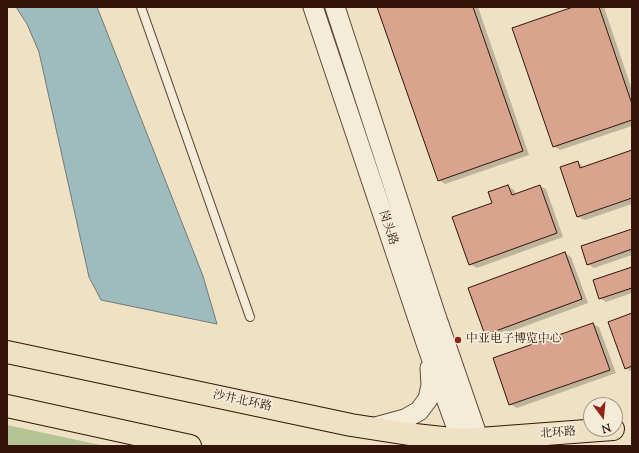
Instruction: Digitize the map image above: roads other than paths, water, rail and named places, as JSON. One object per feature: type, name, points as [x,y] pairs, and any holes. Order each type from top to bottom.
[{"type":"main road","name":"沙井北环路","points":[[7,352],[371,428],[472,443]]},
{"type":"main road","points":[[7,406],[190,446]]},
{"type":"main road","name":"北环路","points":[[472,443],[583,432]]},
{"type":"street","name":"岗头路","points":[[313,7],[428,349],[472,443]]},
{"type":"street","name":"岗头路","points":[[335,7],[432,306],[472,443]]},
{"type":"street","points":[[371,428],[405,418],[419,411],[428,399],[431,385],[428,349]]},
{"type":"lane","points":[[141,7],[250,317]]},
{"type":"water","points":[[16,7],[97,7],[203,276],[217,324],[101,300],[89,277],[39,52],[27,24]]},
{"type":"place","name":"中亚电子博览中心","points":[[458,340]]}]
